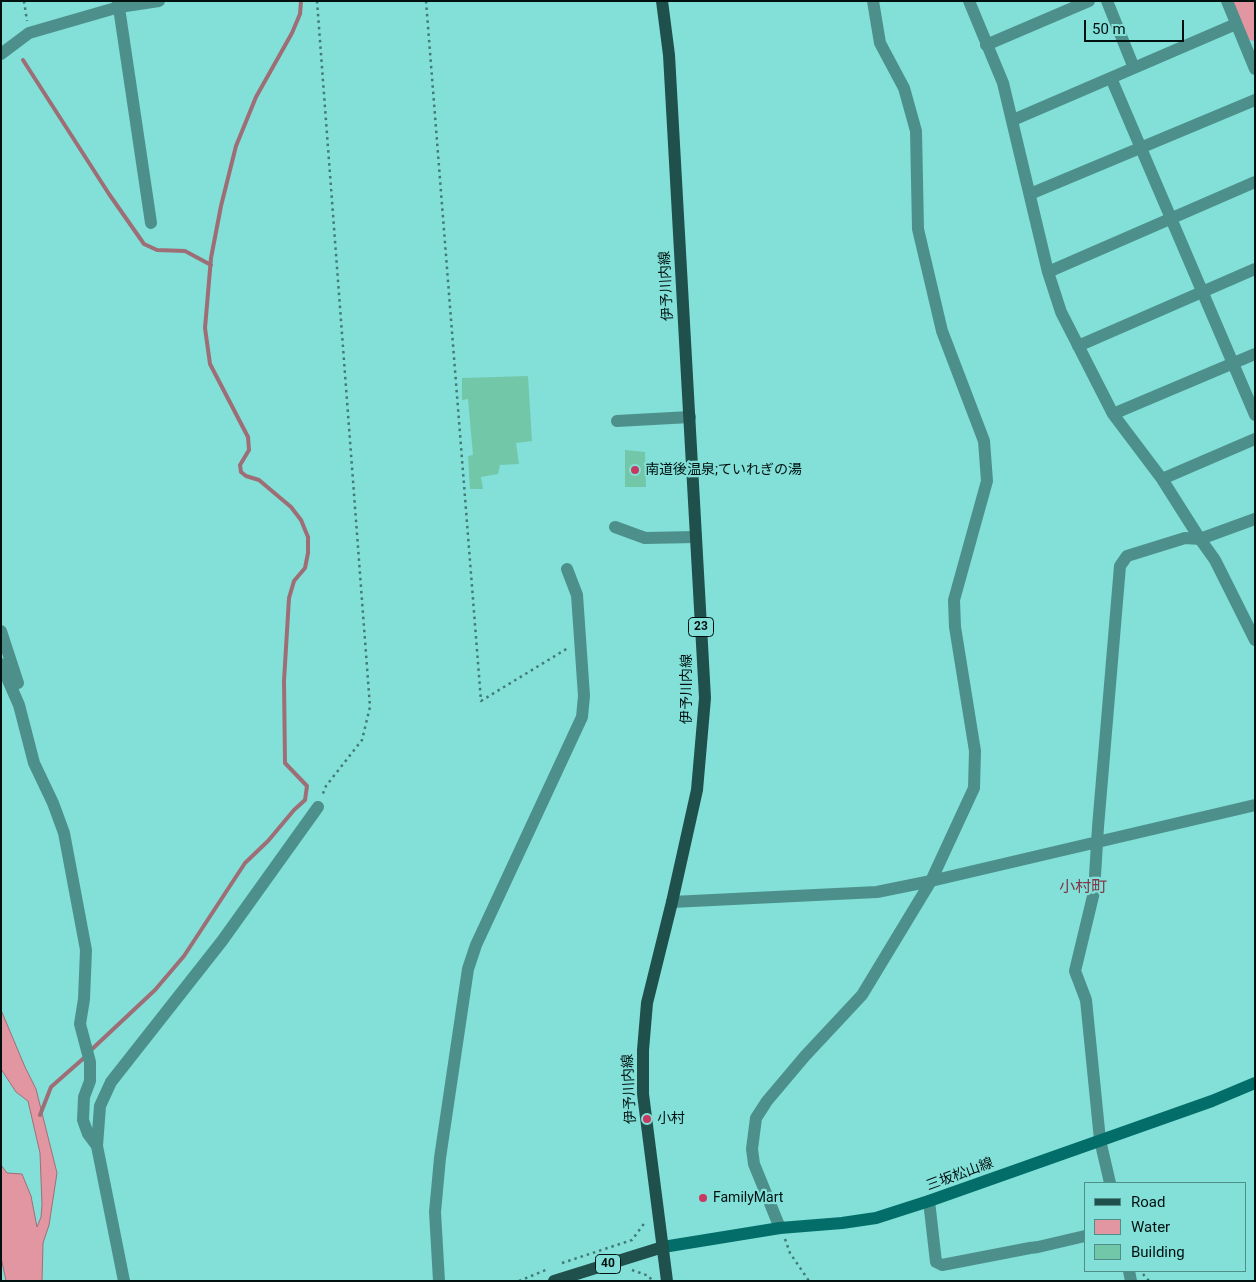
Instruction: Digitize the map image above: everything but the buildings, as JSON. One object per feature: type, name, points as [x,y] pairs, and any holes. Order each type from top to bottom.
[{"type":"main road","name":"伊予川内線","points":[[662,1],[669,55],[705,698],[698,790],[647,1003],[643,1050],[643,1094],[668,1281]]},
{"type":"main road","name":"三坂松山線","points":[[662,1247],[780,1228],[876,1218],[929,1202],[1212,1101],[1255,1083]]},
{"type":"main road","name":"40","points":[[554,1281],[662,1247]]},
{"type":"street","points":[[1,54],[29,33],[119,4],[159,1]]},
{"type":"street","points":[[780,1228],[754,1164],[752,1149],[756,1118],[767,1101],[805,1056],[862,995],[930,881],[974,788],[976,751],[955,628],[954,600],[987,481],[984,441],[942,330],[918,229],[916,131],[904,88],[880,43],[873,1]]},
{"type":"street","points":[[969,1],[1003,83],[1048,272],[1062,312],[1113,414],[1162,479],[1215,560],[1255,640]]},
{"type":"street","points":[[986,45],[1089,1]]},
{"type":"street","points":[[1107,1],[1134,68]]},
{"type":"street","points":[[1228,1],[1255,69]]},
{"type":"street","points":[[119,4],[151,223]]},
{"type":"street","points":[[1013,120],[1236,24]]},
{"type":"street","points":[[1111,78],[1255,415]]},
{"type":"street","points":[[1030,194],[1255,100]]},
{"type":"street","points":[[1048,272],[1255,182]]},
{"type":"street","points":[[1078,346],[1255,269]]},
{"type":"street","points":[[1113,414],[1255,354]]},
{"type":"street","points":[[617,421],[690,417]]},
{"type":"street","points":[[1162,479],[1255,439]]},
{"type":"street","points":[[1110,1182],[1100,1140],[1086,1000],[1075,971],[1094,892],[1120,566],[1127,556],[1185,538],[1200,539],[1255,519]]},
{"type":"street","points":[[615,527],[645,538],[696,537]]},
{"type":"street","points":[[439,1281],[436,1212],[440,1158],[468,969],[476,945],[582,717],[584,696],[577,595],[567,570]]},
{"type":"street","points":[[1,630],[18,682],[19,705],[34,763],[53,803],[64,833],[86,950],[84,999],[80,1024],[90,1062],[90,1081],[84,1097],[83,1120],[88,1134],[97,1146]]},
{"type":"street","points":[[1,664],[19,705]]},
{"type":"street","points":[[672,902],[877,892],[1255,805]]},
{"type":"street","points":[[124,1281],[97,1146],[100,1106],[111,1082],[222,941],[318,807]]},
{"type":"street","points":[[929,1202],[936,1262],[942,1265],[1038,1248],[1084,1236]]},
{"type":"path","points":[[24,1],[29,33]]},
{"type":"path","points":[[317,1],[370,707],[362,740],[326,786],[318,807]]},
{"type":"path","points":[[426,1],[480,701],[580,641]]},
{"type":"path","points":[[562,1264],[632,1240],[649,1217]]},
{"type":"path","points":[[780,1228],[790,1253],[810,1281]]},
{"type":"path","points":[[519,1281],[554,1266]]},
{"type":"water","points":[[1,1010],[36,1089],[57,1173],[49,1225],[43,1243],[42,1281],[6,1281],[1,1257],[1,1165],[7,1173],[22,1174],[31,1196],[37,1227],[41,1217],[42,1205],[40,1153],[28,1101],[16,1092],[1,1069]]},
{"type":"waterway","points":[[90,1051],[155,990],[184,956],[245,863],[305,800],[307,786],[285,763],[284,681],[289,598],[294,581],[305,568],[308,553],[308,537],[301,520],[291,507],[259,480],[246,476],[241,472],[240,465],[249,450],[248,437],[210,364],[205,328],[211,258],[221,206],[236,146],[256,97],[292,33],[300,14],[301,1]]},
{"type":"waterway","points":[[1244,1],[1255,29]]},
{"type":"waterway","points":[[23,60],[109,194],[144,244],[157,250],[185,251],[211,265]]},
{"type":"waterway","points":[[40,1115],[51,1087],[85,1057]]},
{"type":"place","name":"南道後温泉;ていれぎの湯","points":[[635,470]]},
{"type":"place","name":"小村","points":[[647,1119]]},
{"type":"place","name":"FamilyMart","points":[[703,1198]]},
{"type":"district","name":"小村町","points":[[1083,888]]}]
